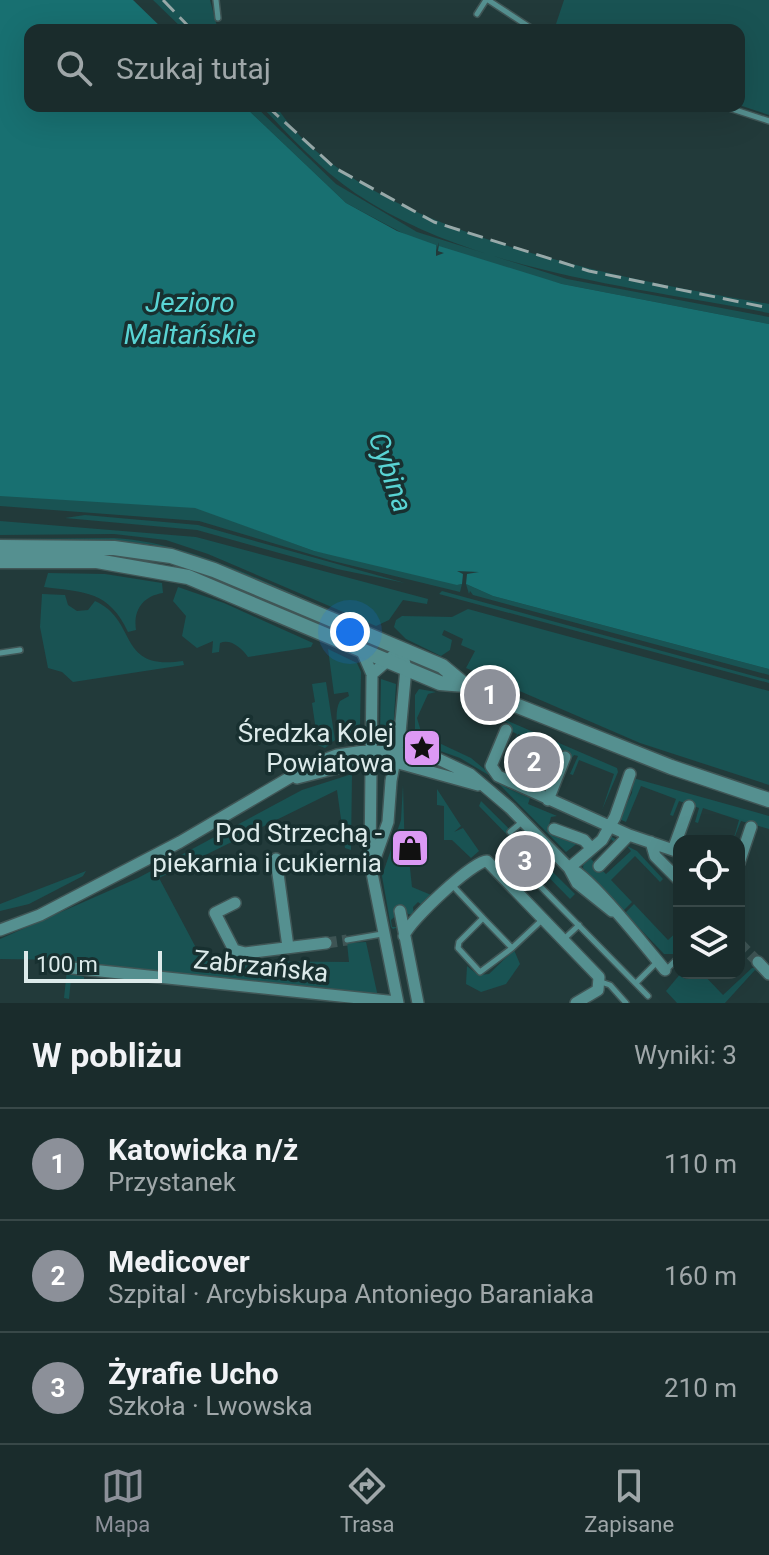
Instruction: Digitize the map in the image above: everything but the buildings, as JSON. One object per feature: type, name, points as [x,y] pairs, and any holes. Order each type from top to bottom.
[{"type":"street","points":[[0,547],[101,547],[171,556],[214,570],[442,666],[465,685]]},
{"type":"street","points":[[0,561],[97,561],[168,572],[220,588],[440,683],[465,685],[638,755],[769,800]]},
{"type":"street","points":[[360,648],[372,674],[371,876],[398,1002]]},
{"type":"street","points":[[372,674],[401,649]]},
{"type":"street","points":[[371,876],[388,822],[406,668],[401,649]]},
{"type":"street","points":[[506,730],[491,766],[500,775],[548,800],[610,821],[629,835],[673,850]]},
{"type":"street","points":[[0,930],[40,915],[153,857],[322,760],[371,750],[459,766],[522,821],[569,868],[577,883],[612,911],[662,966]]},
{"type":"street","points":[[292,779],[396,756]]},
{"type":"street","points":[[548,800],[565,757]]},
{"type":"street","points":[[569,868],[591,848],[610,821],[630,774]]},
{"type":"street","points":[[681,835],[689,806]]},
{"type":"street","points":[[745,845],[751,827]]},
{"type":"street","points":[[554,829],[584,840],[591,848]]},
{"type":"street","points":[[599,866],[629,835]]},
{"type":"street","points":[[651,842],[655,856],[673,874]]},
{"type":"street","points":[[276,859],[288,947]]},
{"type":"street","points":[[404,936],[413,922],[478,862],[491,864],[601,982],[595,993],[576,1003]]},
{"type":"street","points":[[235,903],[215,913],[234,950],[245,953],[326,943]]},
{"type":"street","points":[[400,911],[418,1003]]},
{"type":"street","points":[[758,962],[769,974]]},
{"type":"street","name":"Zabrzańska","points":[[72,968],[398,1002]]},
{"type":"lane","points":[[216,0],[218,18]]},
{"type":"lane","points":[[477,14],[487,0],[525,24]]},
{"type":"lane","points":[[741,112],[769,121]]},
{"type":"lane","points":[[0,653],[20,650]]},
{"type":"lane","points":[[630,774],[638,755]]},
{"type":"lane","points":[[510,832],[522,821]]},
{"type":"lane","points":[[535,881],[648,996]]},
{"type":"lane","points":[[453,885],[512,948]]},
{"type":"lane","points":[[483,918],[459,942],[458,948],[474,969],[486,971],[544,919]]},
{"type":"lane","points":[[563,940],[579,925]]},
{"type":"lane","points":[[347,940],[404,936]]},
{"type":"lane","points":[[636,983],[673,960]]},
{"type":"lane","points":[[601,982],[610,985],[626,1003]]},
{"type":"shaded area","points":[[153,0],[210,0],[216,24],[178,24]]},
{"type":"shaded area","points":[[564,0],[769,0],[769,115],[745,107],[745,24],[556,24]]},
{"type":"shaded area","points":[[250,112],[261,112],[336,184],[417,232],[567,279],[769,317],[769,324],[562,284],[438,251],[439,242],[436,251],[346,203]]},
{"type":"shaded area","points":[[267,112],[281,112],[315,150],[368,187],[431,218],[501,244],[573,264],[644,281],[769,304],[769,313],[555,272],[450,241],[401,219],[355,193]]},
{"type":"shaded area","points":[[0,491],[184,503],[314,551],[454,579],[457,585],[462,584],[460,592],[333,561],[199,521],[0,506]]},
{"type":"shaded area","points":[[85,515],[198,525],[405,583],[337,569],[197,530],[65,518]]},
{"type":"shaded area","points":[[0,521],[196,537],[428,599],[427,604],[403,600],[389,620],[376,626],[208,554],[166,540],[114,534],[0,535]]},
{"type":"shaded area","points":[[114,538],[142,541],[195,554],[323,607],[192,555],[150,544],[0,542],[0,539]]},
{"type":"shaded area","points":[[48,573],[105,574],[162,583],[163,593],[150,597],[141,605],[136,616],[136,630],[128,632],[121,618],[104,601],[84,593],[44,587]]},
{"type":"shaded area","points":[[466,584],[493,596],[769,669],[769,675],[473,595],[470,591],[469,594]]},
{"type":"shaded area","points":[[178,587],[224,603],[313,643],[311,647],[248,657],[239,647],[228,642],[220,643],[219,652],[212,653],[213,641],[197,648],[182,636],[186,616],[173,601]]},
{"type":"shaded area","points":[[442,591],[769,680],[769,683],[439,594]]},
{"type":"shaded area","points":[[42,594],[65,595],[68,605],[77,611],[88,610],[95,601],[118,620],[137,652],[147,659],[183,661],[184,665],[73,682],[62,672],[48,668],[40,627]]},
{"type":"shaded area","points":[[468,609],[769,691],[769,785],[640,743],[466,668],[475,651],[461,645],[463,639],[444,630],[442,635],[452,640],[450,650],[441,656],[406,639],[394,627],[396,620],[402,616],[452,617]]},
{"type":"shaded area","points":[[328,649],[357,663],[361,672],[360,727],[356,736],[345,742],[338,729],[337,711],[340,701],[349,696],[348,692],[334,694]]},
{"type":"shaded area","points":[[381,679],[396,684],[393,733],[387,742],[380,736]]},
{"type":"shaded area","points":[[326,682],[335,740],[325,748],[318,745],[312,684]]},
{"type":"shaded area","points":[[419,689],[436,692],[428,694],[417,718],[422,735],[471,758],[507,788],[530,798],[528,804],[557,816],[551,817],[549,825],[579,842],[566,852],[492,777],[460,758],[415,742],[415,695]]},
{"type":"shaded area","points":[[487,712],[617,768],[602,810],[614,774],[579,760],[573,775],[570,774],[578,756],[572,758],[555,751],[539,786],[553,749],[518,734],[511,748],[517,734],[511,731],[508,723]]},
{"type":"shaded area","points":[[352,774],[351,850],[345,848],[337,790],[159,878],[203,961],[349,962],[347,943],[366,942],[378,997],[70,972],[84,977],[84,980],[71,979],[69,999],[64,998],[68,960],[0,959],[0,939],[138,878],[302,790]]},
{"type":"shaded area","points":[[633,778],[769,816],[769,829],[741,821],[735,835],[739,820],[703,808],[698,823],[695,822],[699,808],[679,801],[673,816],[670,815],[676,799],[641,786],[626,822],[619,819],[632,793]]},
{"type":"shaded area","points":[[403,785],[405,859],[409,859],[412,887],[436,897],[422,905],[418,902],[413,907],[414,915],[408,914],[404,908],[391,920],[392,927],[398,927],[393,929],[391,927],[382,876],[401,820]]},
{"type":"shaded area","points":[[437,789],[461,826],[454,832],[463,828],[479,851],[471,858],[452,840],[444,840],[444,806],[437,805]]},
{"type":"shaded area","points":[[481,801],[575,894],[570,899],[479,806]]},
{"type":"shaded area","points":[[610,836],[619,841],[616,844],[611,839],[591,859],[606,874],[631,851],[627,846],[637,851],[663,879],[660,882],[635,856],[611,880],[632,902],[623,911],[583,868],[584,860]]},
{"type":"shaded area","points":[[86,871],[83,876],[29,904],[0,911],[0,904]]},
{"type":"shaded area","points":[[634,904],[668,940],[673,935],[673,954],[664,954],[625,913]]},
{"type":"shaded area","points":[[514,950],[520,964],[506,984],[481,992],[466,984],[467,966],[478,975],[489,974]]},
{"type":"shaded area","points":[[757,967],[761,975],[755,970],[725,1003],[677,1003],[666,991],[676,979],[708,979],[723,995],[740,979],[745,979],[745,975]]},
{"type":"water","name":"Jezioro Maltańskie","points":[[0,0],[133,0],[158,24],[24,24],[24,112],[250,112],[346,203],[397,231],[436,245],[436,256],[444,253],[438,251],[439,246],[562,284],[769,324],[769,669],[493,596],[466,584],[467,574],[479,572],[457,571],[463,574],[462,584],[457,585],[314,551],[195,508],[0,496]]},
{"type":"tunnel","points":[[326,943],[347,940]]},
{"type":"tunnel","points":[[745,949],[758,962]]},
{"type":"railway","points":[[163,0],[186,24]]},
{"type":"railway","points":[[274,112],[335,168],[434,222],[589,271],[769,308]]},
{"type":"place","name":"Katowicka n/ż","points":[[490,695]]},
{"type":"place","name":"Średzka Kolej Powiatowa","points":[[422,748]]},
{"type":"place","name":"Medicover","points":[[534,762]]},
{"type":"place","name":"Pod Strzechą - piekarnia i cukiernia","points":[[410,848]]},
{"type":"place","name":"Żyrafie Ucho","points":[[525,861]]},
{"type":"water label","name":"Cybina","points":[[391,472]]}]
